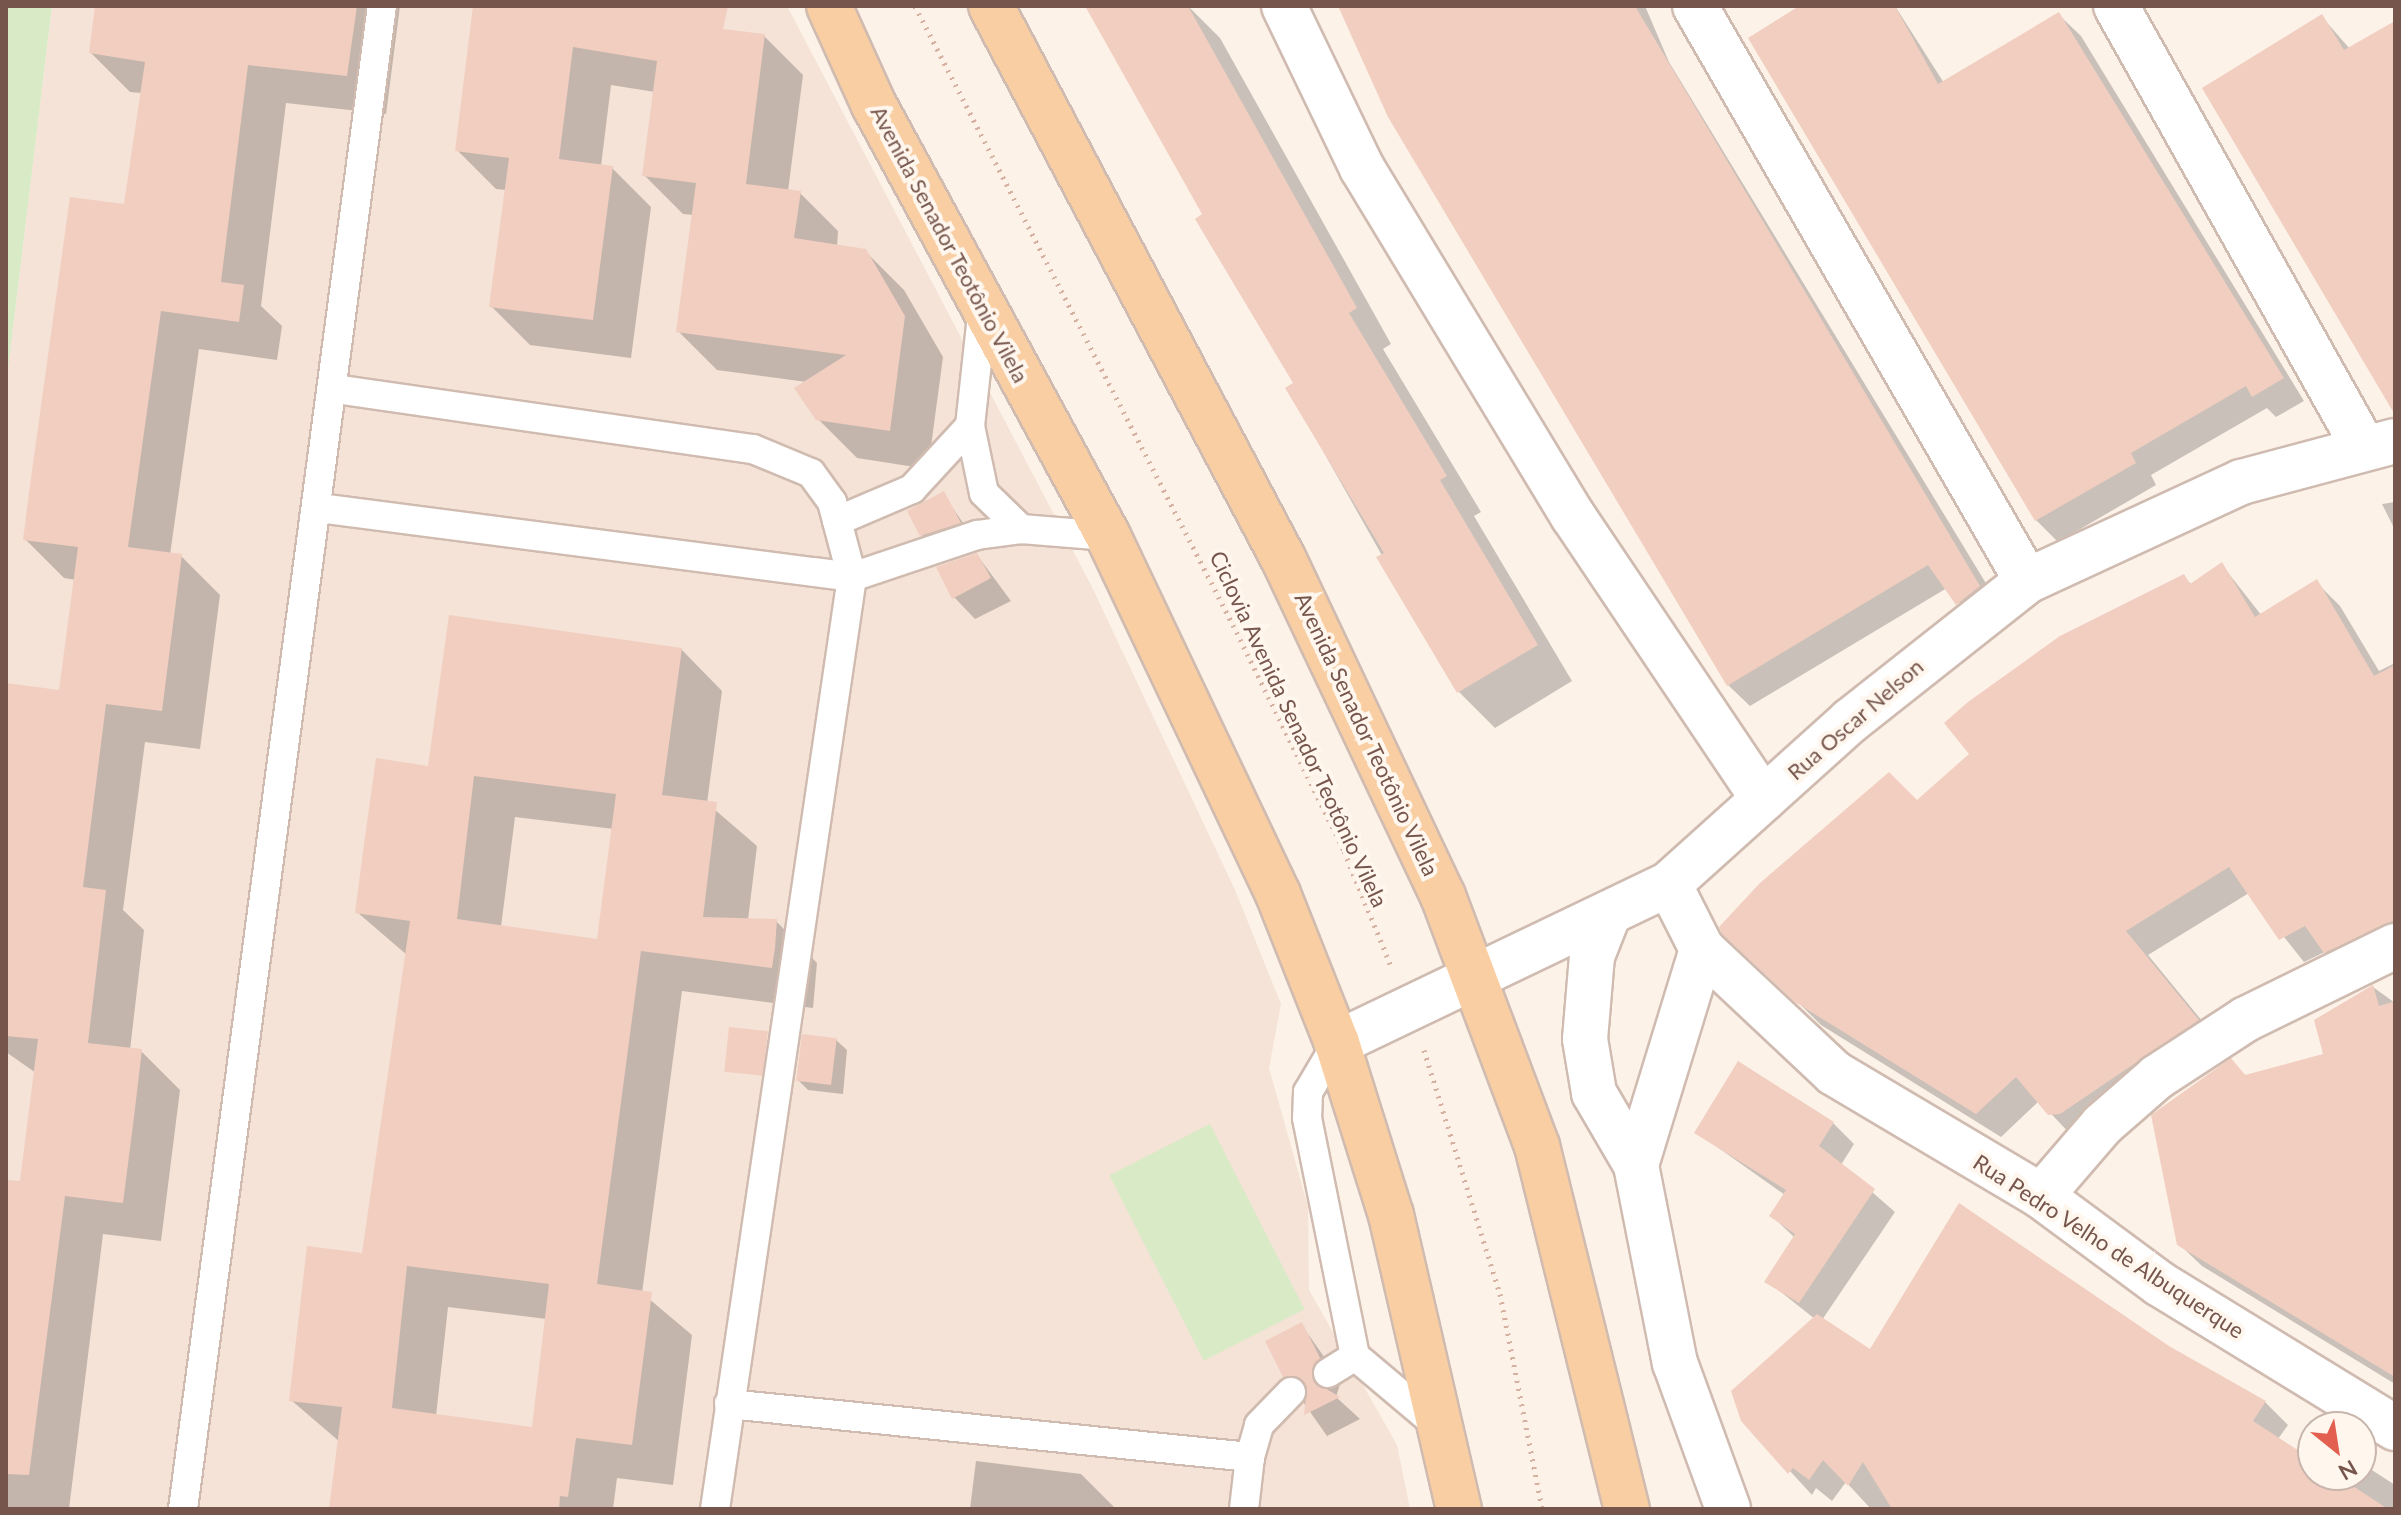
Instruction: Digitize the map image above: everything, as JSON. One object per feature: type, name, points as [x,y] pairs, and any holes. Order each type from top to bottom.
[{"type":"main road","name":"Avenida Senador Teotônio Vilela","points":[[829,6],[983,305],[1108,536],[1217,754],[1337,1043],[1391,1215],[1459,1509]]},
{"type":"main road","name":"Avenida Senador Teotônio Vilela","points":[[991,6],[1284,560],[1389,773],[1474,972],[1537,1146],[1627,1509]]},
{"type":"street","points":[[1284,6],[1362,168],[1564,503],[1763,799]]},
{"type":"street","points":[[1695,6],[2027,581]]},
{"type":"street","points":[[2116,6],[2379,444]]},
{"type":"street","name":"Rua Oscar Nelson","points":[[1337,1043],[1474,972],[1607,918],[1669,884],[1763,799],[2027,581],[2173,509],[2379,444]]},
{"type":"street","name":"Rua Pedro Velho de Albuquerque","points":[[1669,884],[1702,949],[1834,1073],[2041,1196],[2160,1284],[2395,1428]]},
{"type":"street","points":[[1607,918],[1592,956],[1585,1039],[1594,1093],[1636,1165],[1675,1363],[1728,1509]]},
{"type":"street","points":[[2041,1196],[2102,1125],[2157,1077],[2246,1019],[2395,946]]},
{"type":"street","points":[[1636,1165],[1702,949]]},
{"type":"lane","points":[[183,1509],[335,389],[382,6]]},
{"type":"lane","points":[[983,305],[970,426],[984,493],[1021,529]]},
{"type":"lane","points":[[335,389],[753,449],[811,473],[837,521],[852,577],[715,1509]]},
{"type":"lane","points":[[837,521],[912,489],[970,426]]},
{"type":"lane","points":[[319,508],[852,577],[977,535],[1021,529],[1108,536]]},
{"type":"lane","points":[[1337,1043],[1308,1092],[1307,1118],[1355,1356],[1443,1431]]},
{"type":"lane","points":[[1328,1373],[1355,1356]]},
{"type":"lane","points":[[1244,1509],[1250,1457],[1266,1414],[1291,1392]]},
{"type":"lane","points":[[729,1404],[1250,1457]]},
{"type":"path","name":"Ciclovia Avenida Senador Teotônio Vilela","points":[[915,6],[1247,653],[1344,851],[1407,1006],[1500,1294],[1542,1509]]},
{"type":"shaded area","points":[[52,6],[787,6],[1092,587],[1235,890],[1281,1004],[1269,1068],[1308,1207],[1309,1290],[1397,1445],[1410,1509],[6,1509],[6,386]]},
{"type":"green space","points":[[6,6],[52,6],[6,386]]},
{"type":"green space","points":[[1210,1124],[1304,1309],[1204,1361],[1109,1175]]},
{"type":"building","points":[[95,6],[357,6],[347,76],[248,65],[221,282],[244,285],[239,322],[161,311],[128,547],[182,554],[162,711],[106,704],[83,887],[106,890],[88,1043],[142,1049],[123,1203],[65,1196],[29,1475],[6,1474],[6,1180],[20,1181],[38,1039],[6,1036],[6,683],[59,690],[78,547],[23,540],[31,478],[70,197],[124,204],[145,62],[89,53]]},
{"type":"building","points":[[473,6],[728,6],[723,29],[765,34],[746,184],[801,191],[794,238],[866,249],[905,316],[890,431],[816,420],[794,388],[846,355],[676,332],[696,183],[642,176],[657,61],[573,47],[559,159],[613,166],[593,320],[489,307],[509,158],[455,151]]},
{"type":"building","points":[[1085,6],[1188,6],[1357,308],[1349,313],[1447,476],[1440,480],[1538,645],[1457,693],[1376,557],[1384,553],[1285,388],[1293,383],[1195,219],[1202,214]]},
{"type":"building","points":[[1338,6],[1635,6],[1980,586],[1956,605],[1928,565],[1727,686],[1388,117]]},
{"type":"building","points":[[1799,6],[1895,6],[1938,84],[2059,12],[2284,378],[2252,397],[2246,386],[2131,453],[2136,463],[2035,521],[1748,38]]},
{"type":"building","points":[[2322,14],[2344,50],[2395,21],[2395,415],[2202,88]]},
{"type":"building","points":[[944,491],[961,523],[920,536],[907,511]]},
{"type":"building","points":[[977,553],[991,578],[952,599],[936,567]]},
{"type":"building","points":[[2222,562],[2255,617],[2317,579],[2374,676],[2395,665],[2395,920],[2324,953],[2305,926],[2279,940],[2229,867],[2126,931],[2199,1020],[2060,1114],[2048,1115],[2016,1077],[1976,1114],[1795,1002],[1722,934],[1719,927],[1760,883],[1889,772],[1917,800],[1969,754],[1944,723],[1968,702],[2060,636],[2184,574],[2190,584]]},
{"type":"building","points":[[449,615],[682,648],[662,795],[717,802],[703,917],[777,919],[772,968],[641,951],[597,1284],[652,1292],[632,1445],[576,1438],[568,1497],[560,1496],[559,1509],[329,1509],[342,1407],[289,1401],[307,1246],[362,1253],[410,921],[355,913],[376,758],[428,766]],"holes":[[[474,776],[616,794],[597,939],[457,919]],[[407,1266],[549,1284],[532,1427],[392,1408]]]},
{"type":"building","points":[[2373,985],[2379,1006],[2395,1001],[2395,1377],[2177,1245],[2151,1115],[2231,1058],[2245,1075],[2323,1054],[2314,1020]]},
{"type":"building","points":[[729,1027],[768,1031],[763,1076],[724,1072]]},
{"type":"building","points":[[802,1034],[837,1038],[831,1085],[796,1081]]},
{"type":"building","points":[[1738,1061],[1834,1122],[1819,1146],[1875,1189],[1799,1303],[1764,1282],[1795,1234],[1769,1216],[1786,1190],[1694,1133]]},
{"type":"building","points":[[1959,1203],[2169,1346],[2266,1401],[2253,1421],[2297,1450],[2297,1491],[2360,1491],[2388,1509],[1892,1509],[1863,1462],[1848,1486],[1823,1460],[1809,1480],[1793,1468],[1788,1474],[1741,1421],[1731,1391],[1817,1314],[1870,1349]]},
{"type":"building","points":[[1302,1322],[1320,1358],[1313,1381],[1340,1397],[1304,1415],[1307,1387],[1296,1376],[1283,1377],[1265,1341]]}]
